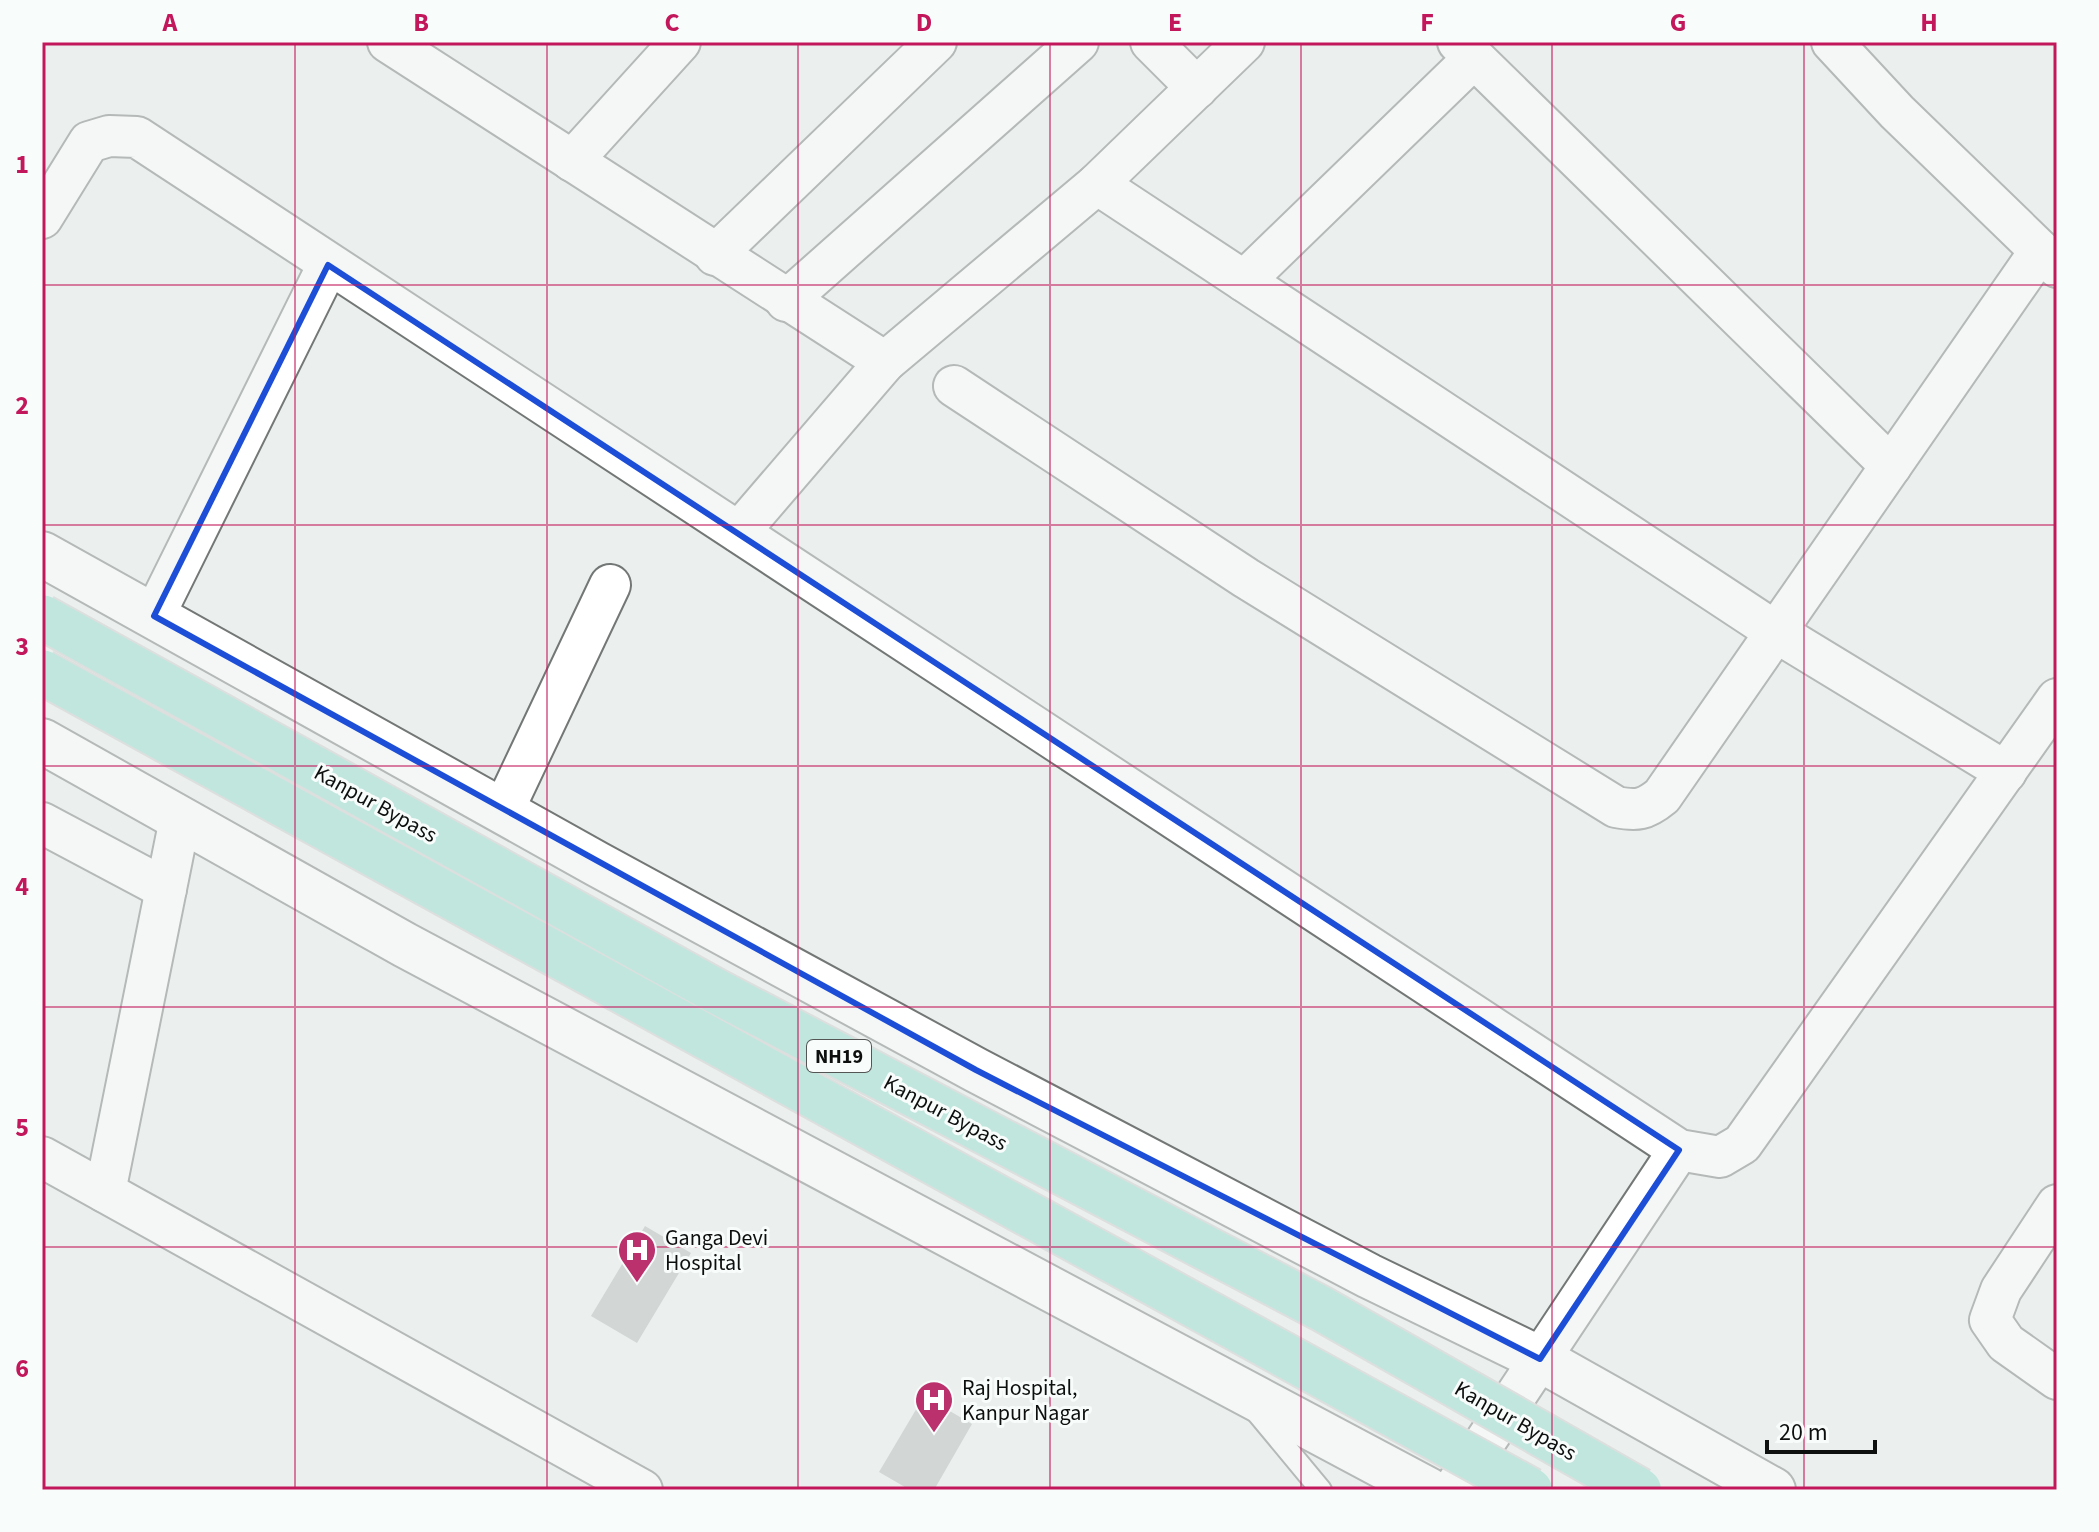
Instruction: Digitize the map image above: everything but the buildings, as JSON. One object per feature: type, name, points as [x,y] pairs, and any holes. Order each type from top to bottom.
[{"type":"highway","name":"Kanpur Bypass","points":[[42,617],[714,990],[1322,1309],[1639,1490]]},
{"type":"highway","name":"NH19","points":[[42,672],[1530,1490]]},
{"type":"main road","points":[[42,554],[976,1070],[1369,1276],[1540,1359],[1773,1490]]},
{"type":"main road","points":[[42,741],[405,945],[1428,1490]]},
{"type":"street","points":[[388,42],[885,362]]},
{"type":"street","points":[[572,161],[680,42]]},
{"type":"street","points":[[715,255],[936,42]]},
{"type":"street","points":[[786,301],[1078,42]]},
{"type":"street","points":[[1151,42],[1197,88]]},
{"type":"street","points":[[739,532],[885,362],[1097,184],[1244,42]]},
{"type":"street","points":[[954,386],[1246,578],[1616,807],[1636,811],[1647,809],[1662,796],[1891,466],[2049,259],[1897,112],[1832,42]]},
{"type":"street","points":[[1244,281],[1466,50],[1891,466]]},
{"type":"street","points":[[45,207],[89,142],[109,136],[137,137],[1679,1150],[1720,1157],[1742,1144],[2057,699]]},
{"type":"street","points":[[1097,184],[1776,632],[2006,772]]},
{"type":"street","points":[[154,616],[328,265]]},
{"type":"street","points":[[503,811],[610,585]]},
{"type":"street","points":[[105,1192],[180,819]]},
{"type":"street","points":[[42,823],[166,889]]},
{"type":"street","points":[[1453,1490],[1679,1150]]},
{"type":"street","points":[[42,1157],[584,1476],[642,1490]]},
{"type":"street","points":[[2057,1205],[2001,1290],[1990,1320],[2006,1343],[2057,1379]]},
{"type":"lane","points":[[1235,1386],[1321,1490]]},
{"type":"highlighted area","points":[[328,265],[1679,1150],[1540,1359],[976,1070],[154,616]]},
{"type":"place","name":"Ganga Devi Hospital","points":[[637,1284]]},
{"type":"place","name":"Raj Hospital, Kanpur Nagar","points":[[934,1434]]}]
